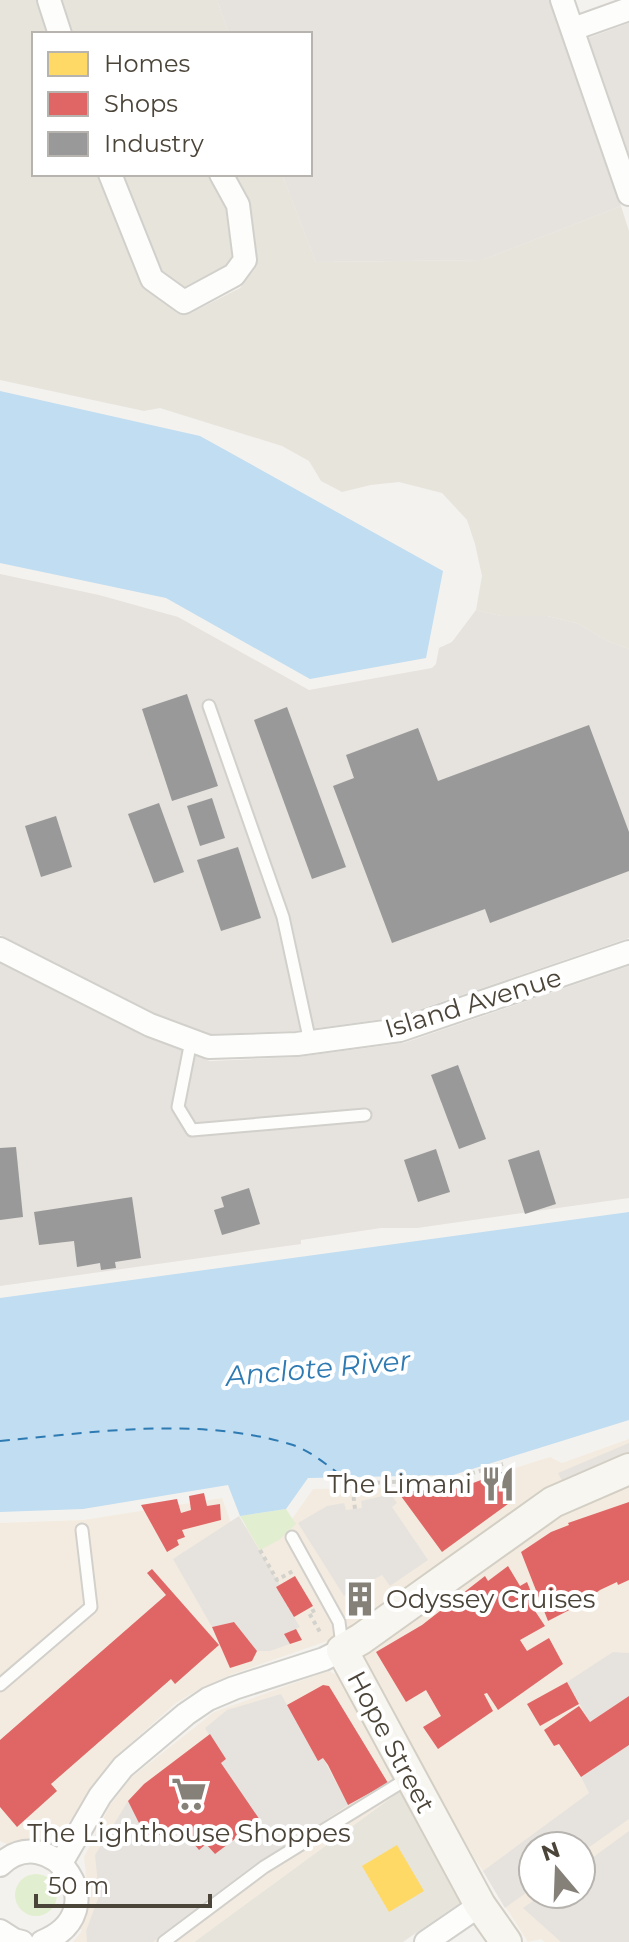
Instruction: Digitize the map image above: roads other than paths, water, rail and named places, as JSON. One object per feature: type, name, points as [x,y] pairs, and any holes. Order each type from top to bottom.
[{"type":"street","points":[[49,0],[59,32]]},
{"type":"street","points":[[562,0],[629,194]]},
{"type":"street","points":[[573,29],[629,9]]},
{"type":"street","points":[[111,176],[152,279],[184,302],[234,275],[245,260],[238,205],[222,176]]},
{"type":"street","name":"Island Avenue","points":[[0,949],[150,1025],[209,1047],[310,1042],[400,1030],[629,952]]},
{"type":"street","points":[[61,1863],[100,1796],[123,1767],[186,1714],[208,1699],[234,1688],[324,1659],[331,1641],[361,1639],[553,1502],[629,1469]]},
{"type":"street","name":"Hope Street","points":[[331,1641],[480,1905],[506,1942]]},
{"type":"street","points":[[0,1865],[18,1854],[33,1852],[48,1855],[71,1874],[77,1902],[73,1916],[66,1928],[52,1940]]},
{"type":"street","points":[[426,1942],[480,1905]]},
{"type":"street","points":[[0,1931],[22,1942]]},
{"type":"lane","points":[[209,706],[283,917],[310,1042]]},
{"type":"lane","points":[[191,1041],[178,1107],[192,1130],[365,1115]]},
{"type":"lane","points":[[0,1685],[91,1607],[82,1530]]},
{"type":"lane","name":"Hope Street","points":[[292,1537],[339,1622],[331,1641]]},
{"type":"lane","points":[[164,1942],[264,1867],[410,1777]]},
{"type":"water","points":[[0,391],[200,436],[443,571],[426,658],[310,679],[166,598],[0,563]]},
{"type":"water","name":"Anclote River","points":[[629,1212],[629,1420],[453,1475],[308,1478],[286,1509],[240,1516],[228,1485],[83,1509],[0,1512],[0,1298]]},
{"type":"place","name":"The Limani","points":[[498,1484]]},
{"type":"place","name":"Odyssey Cruises","points":[[360,1599]]},
{"type":"place","name":"The Lighthouse Shoppes","points":[[189,1794]]}]
